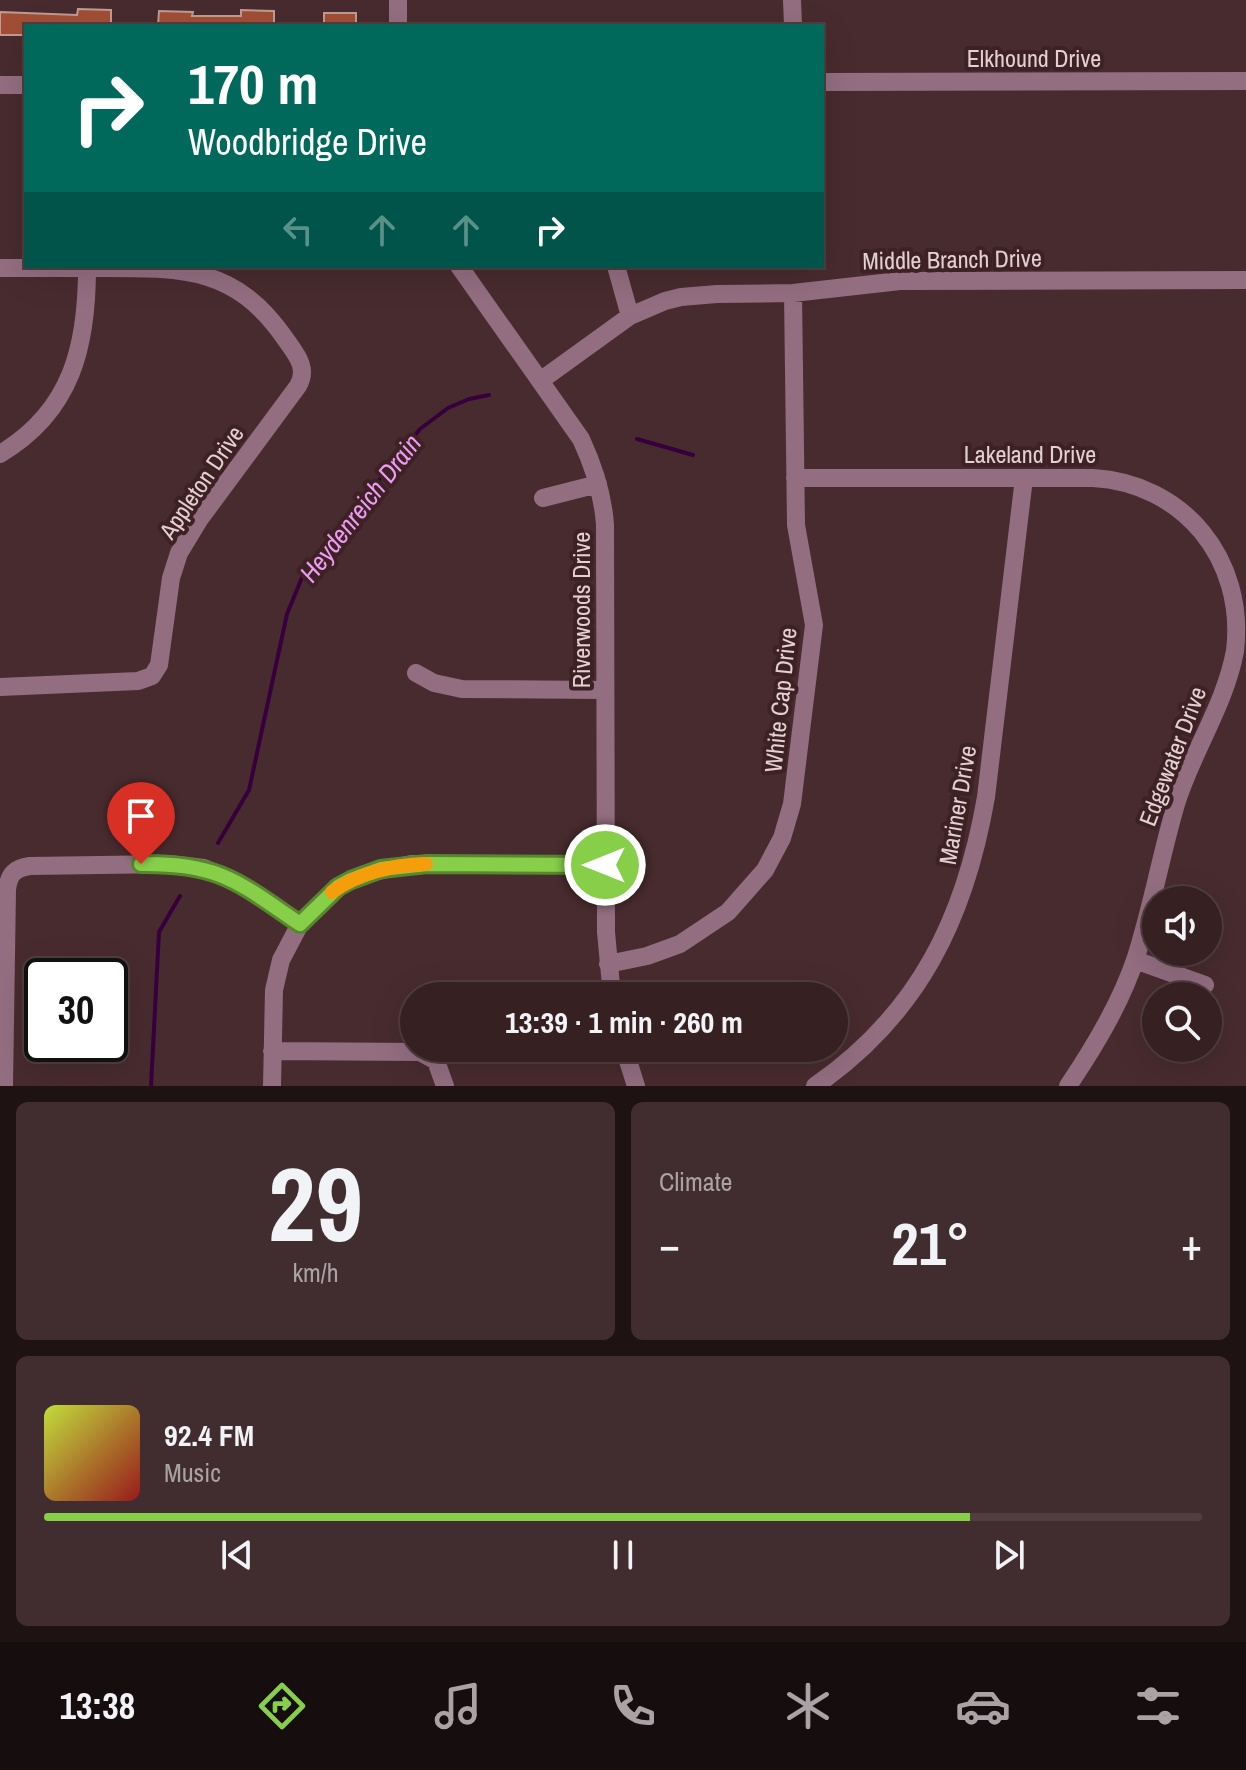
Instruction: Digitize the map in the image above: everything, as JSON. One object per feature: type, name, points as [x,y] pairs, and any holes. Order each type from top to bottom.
[{"type":"street","points":[[398,0],[398,24]]},
{"type":"street","points":[[792,0],[793,24]]},
{"type":"street","name":"Elkhound Drive","points":[[824,82],[1246,81]]},
{"type":"street","points":[[0,85],[24,85]]},
{"type":"street","points":[[0,268],[87,268],[85,324],[70,376],[40,422],[0,454]]},
{"type":"street","name":"Appleton Drive","points":[[0,687],[138,681],[152,676],[159,665],[171,578],[179,553],[199,520],[298,386],[303,372],[300,360],[265,312],[243,294],[216,280],[170,269],[87,268]]},
{"type":"street","name":"Riverwoods Drive","points":[[460,268],[581,439],[598,484],[605,525],[605,865],[610,982]]},
{"type":"street","points":[[617,268],[630,316]]},
{"type":"street","name":"Middle Branch Drive","points":[[540,381],[630,316],[681,297],[793,293],[900,281],[1246,280]]},
{"type":"street","name":"White Cap Drive","points":[[608,964],[665,950],[698,935],[754,885],[782,838],[795,787],[813,639],[810,597],[798,543],[793,293]]},
{"type":"street","name":"Lakeland Drive","points":[[795,478],[1109,479],[1139,485],[1182,509],[1234,566]]},
{"type":"street","name":"Mariner Drive","points":[[815,1086],[863,1048],[907,998],[939,949],[963,896],[986,797],[1024,478]]},
{"type":"street","points":[[543,498],[598,484]]},
{"type":"street","name":"Edgewater Drive","points":[[1068,1086],[1102,1031],[1135,960],[1178,799],[1227,680],[1235,652],[1237,607],[1234,566]]},
{"type":"street","points":[[416,673],[434,683],[462,689],[605,690]]},
{"type":"street","points":[[272,1086],[276,975],[300,924],[338,887],[381,869],[427,864],[605,865]]},
{"type":"street","points":[[4,1086],[7,889],[12,873],[30,866],[187,865],[204,868],[235,881],[300,924]]},
{"type":"street","points":[[1135,960],[1197,982]]},
{"type":"street","points":[[272,1051],[420,1052],[432,1057],[445,1086]]},
{"type":"street","points":[[628,1062],[636,1086]]},
{"type":"building","points":[[78,9],[111,10],[111,24],[24,24],[24,35],[0,35],[0,12],[77,15]]},
{"type":"building","points":[[241,10],[274,11],[274,24],[158,24],[159,11],[193,12],[192,16],[241,16]]},
{"type":"building","points":[[324,13],[356,13],[356,24],[324,24]]},
{"type":"waterway","name":"Heydenreich Drain","points":[[218,843],[249,790],[287,614],[303,575],[420,429],[448,408],[489,395]]},
{"type":"waterway","name":"Heydenreich Drain","points":[[637,439],[693,455]]},
{"type":"waterway","name":"Heydenreich Drain","points":[[151,1086],[159,932],[180,896]]},
{"type":"slow traffic","points":[[332,892],[351,880],[381,869],[426,864]]},
{"type":"route","points":[[141,864],[187,865],[219,873],[251,890],[300,924],[338,887],[381,869],[411,864],[605,865]]}]
